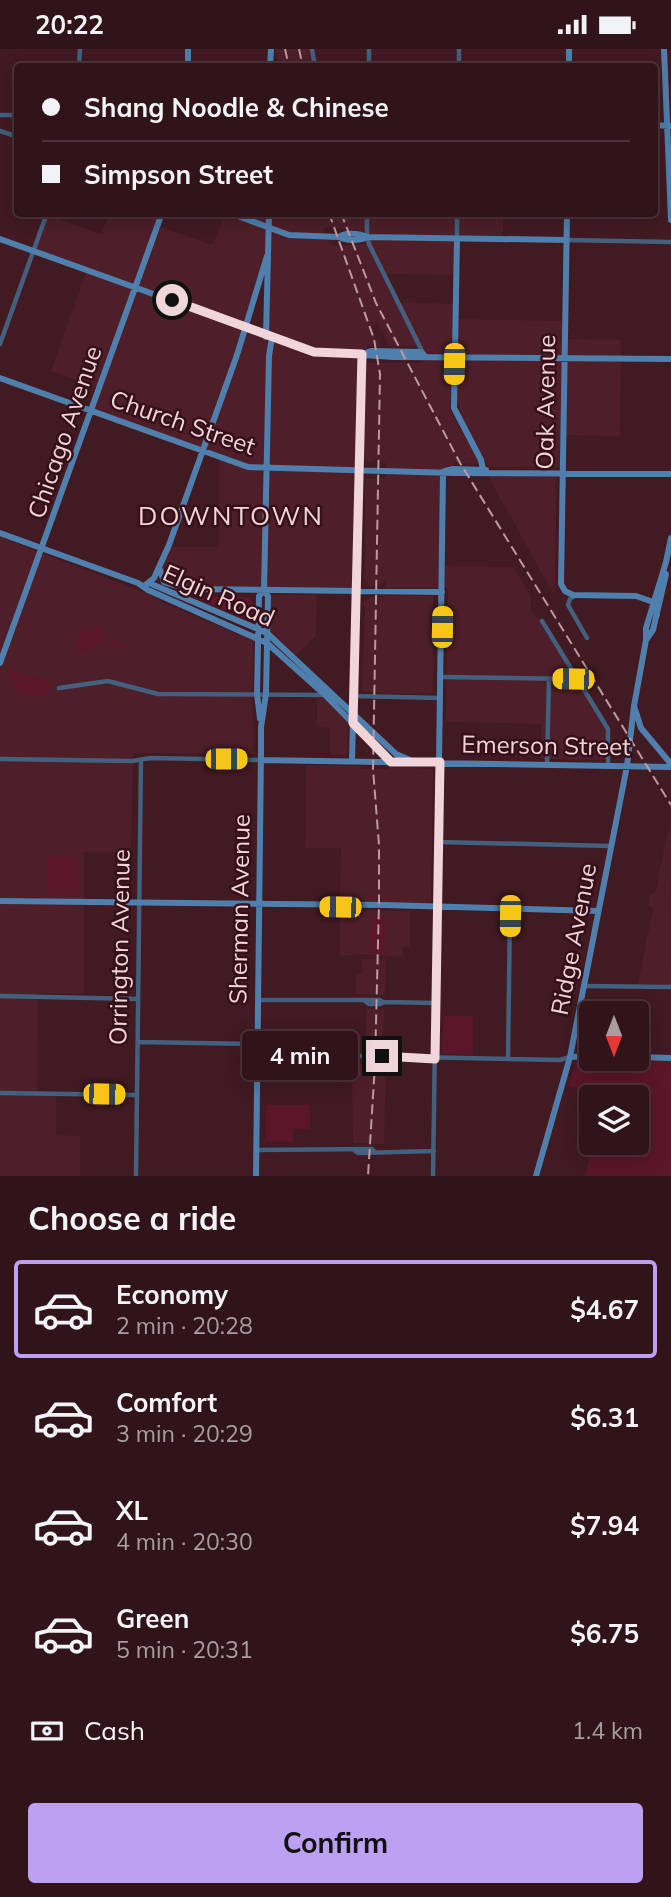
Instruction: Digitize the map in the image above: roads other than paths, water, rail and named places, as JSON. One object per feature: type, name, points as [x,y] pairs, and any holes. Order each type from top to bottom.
[{"type":"street","points":[[664,49],[671,220]]},
{"type":"street","points":[[0,344],[45,217]]},
{"type":"street","name":"Chicago Avenue","points":[[0,663],[161,217]]},
{"type":"street","points":[[241,217],[298,236],[671,242]]},
{"type":"street","name":"Sherman Avenue","points":[[261,727],[266,694],[268,596],[264,591],[264,576],[269,217]]},
{"type":"street","points":[[367,217],[367,237],[424,355]]},
{"type":"street","points":[[457,217],[454,408],[483,469]]},
{"type":"street","name":"Oak Avenue","points":[[567,217],[561,584],[565,591],[576,595]]},
{"type":"street","points":[[0,239],[314,352],[394,357],[424,355],[671,359]]},
{"type":"street","points":[[0,533],[146,584],[160,568],[203,452],[267,256]]},
{"type":"street","points":[[352,761],[362,354]]},
{"type":"street","name":"Church Street","points":[[0,378],[248,467],[359,471],[671,474]]},
{"type":"street","name":"Church Street","points":[[443,472],[453,469],[483,469],[493,472]]},
{"type":"street","points":[[433,1176],[443,472]]},
{"type":"street","points":[[646,640],[646,628],[671,538]]},
{"type":"street","points":[[646,640],[653,630],[657,615],[666,576],[666,562]]},
{"type":"street","points":[[160,568],[164,582],[182,589],[442,592]]},
{"type":"street","points":[[254,590],[260,586],[264,576]]},
{"type":"street","name":"Elgin Road","points":[[146,584],[267,633],[396,754],[415,762]]},
{"type":"street","name":"Elgin Road","points":[[146,584],[148,590],[267,643],[325,695],[391,762]]},
{"type":"street","name":"Sherman Avenue","points":[[256,1176],[261,760],[257,694],[259,595],[264,591]]},
{"type":"street","points":[[587,638],[568,605],[570,599],[576,595],[636,596],[653,602]]},
{"type":"street","points":[[653,602],[657,615]]},
{"type":"street","points":[[542,621],[608,729],[608,766]]},
{"type":"street","name":"Ridge Avenue","points":[[536,1176],[570,1057],[627,766],[646,640]]},
{"type":"street","points":[[441,677],[579,679]]},
{"type":"street","points":[[547,765],[549,679]]},
{"type":"street","points":[[59,688],[108,681],[158,694],[325,695]]},
{"type":"street","points":[[354,697],[440,698]]},
{"type":"street","points":[[634,706],[641,728],[671,766]]},
{"type":"street","name":"Emerson Street","points":[[0,759],[671,766]]},
{"type":"street","name":"Orrington Avenue","points":[[136,1176],[141,760]]},
{"type":"street","points":[[438,842],[611,846]]},
{"type":"street","points":[[0,901],[368,905],[598,911]]},
{"type":"street","points":[[508,1060],[510,910]]},
{"type":"street","points":[[584,986],[671,988]]},
{"type":"street","points":[[0,996],[138,999]]},
{"type":"street","points":[[257,1000],[369,1004],[436,1003]]},
{"type":"street","points":[[138,1042],[257,1044]]},
{"type":"street","points":[[257,1056],[508,1060],[561,1060],[579,1057]]},
{"type":"street","points":[[649,1057],[671,1058]]},
{"type":"street","points":[[0,1093],[137,1095]]},
{"type":"street","points":[[256,1150],[372,1153],[434,1151]]},
{"type":"railway","points":[[285,49],[288,63]]},
{"type":"railway","points":[[299,49],[302,63]]},
{"type":"railway","points":[[330,217],[374,339],[380,374],[373,769],[379,845],[379,903],[375,1064],[368,1176]]},
{"type":"railway","points":[[343,217],[376,303],[460,463],[671,805]]},
{"type":"district","name":"DOWNTOWN","points":[[231,515]]}]
